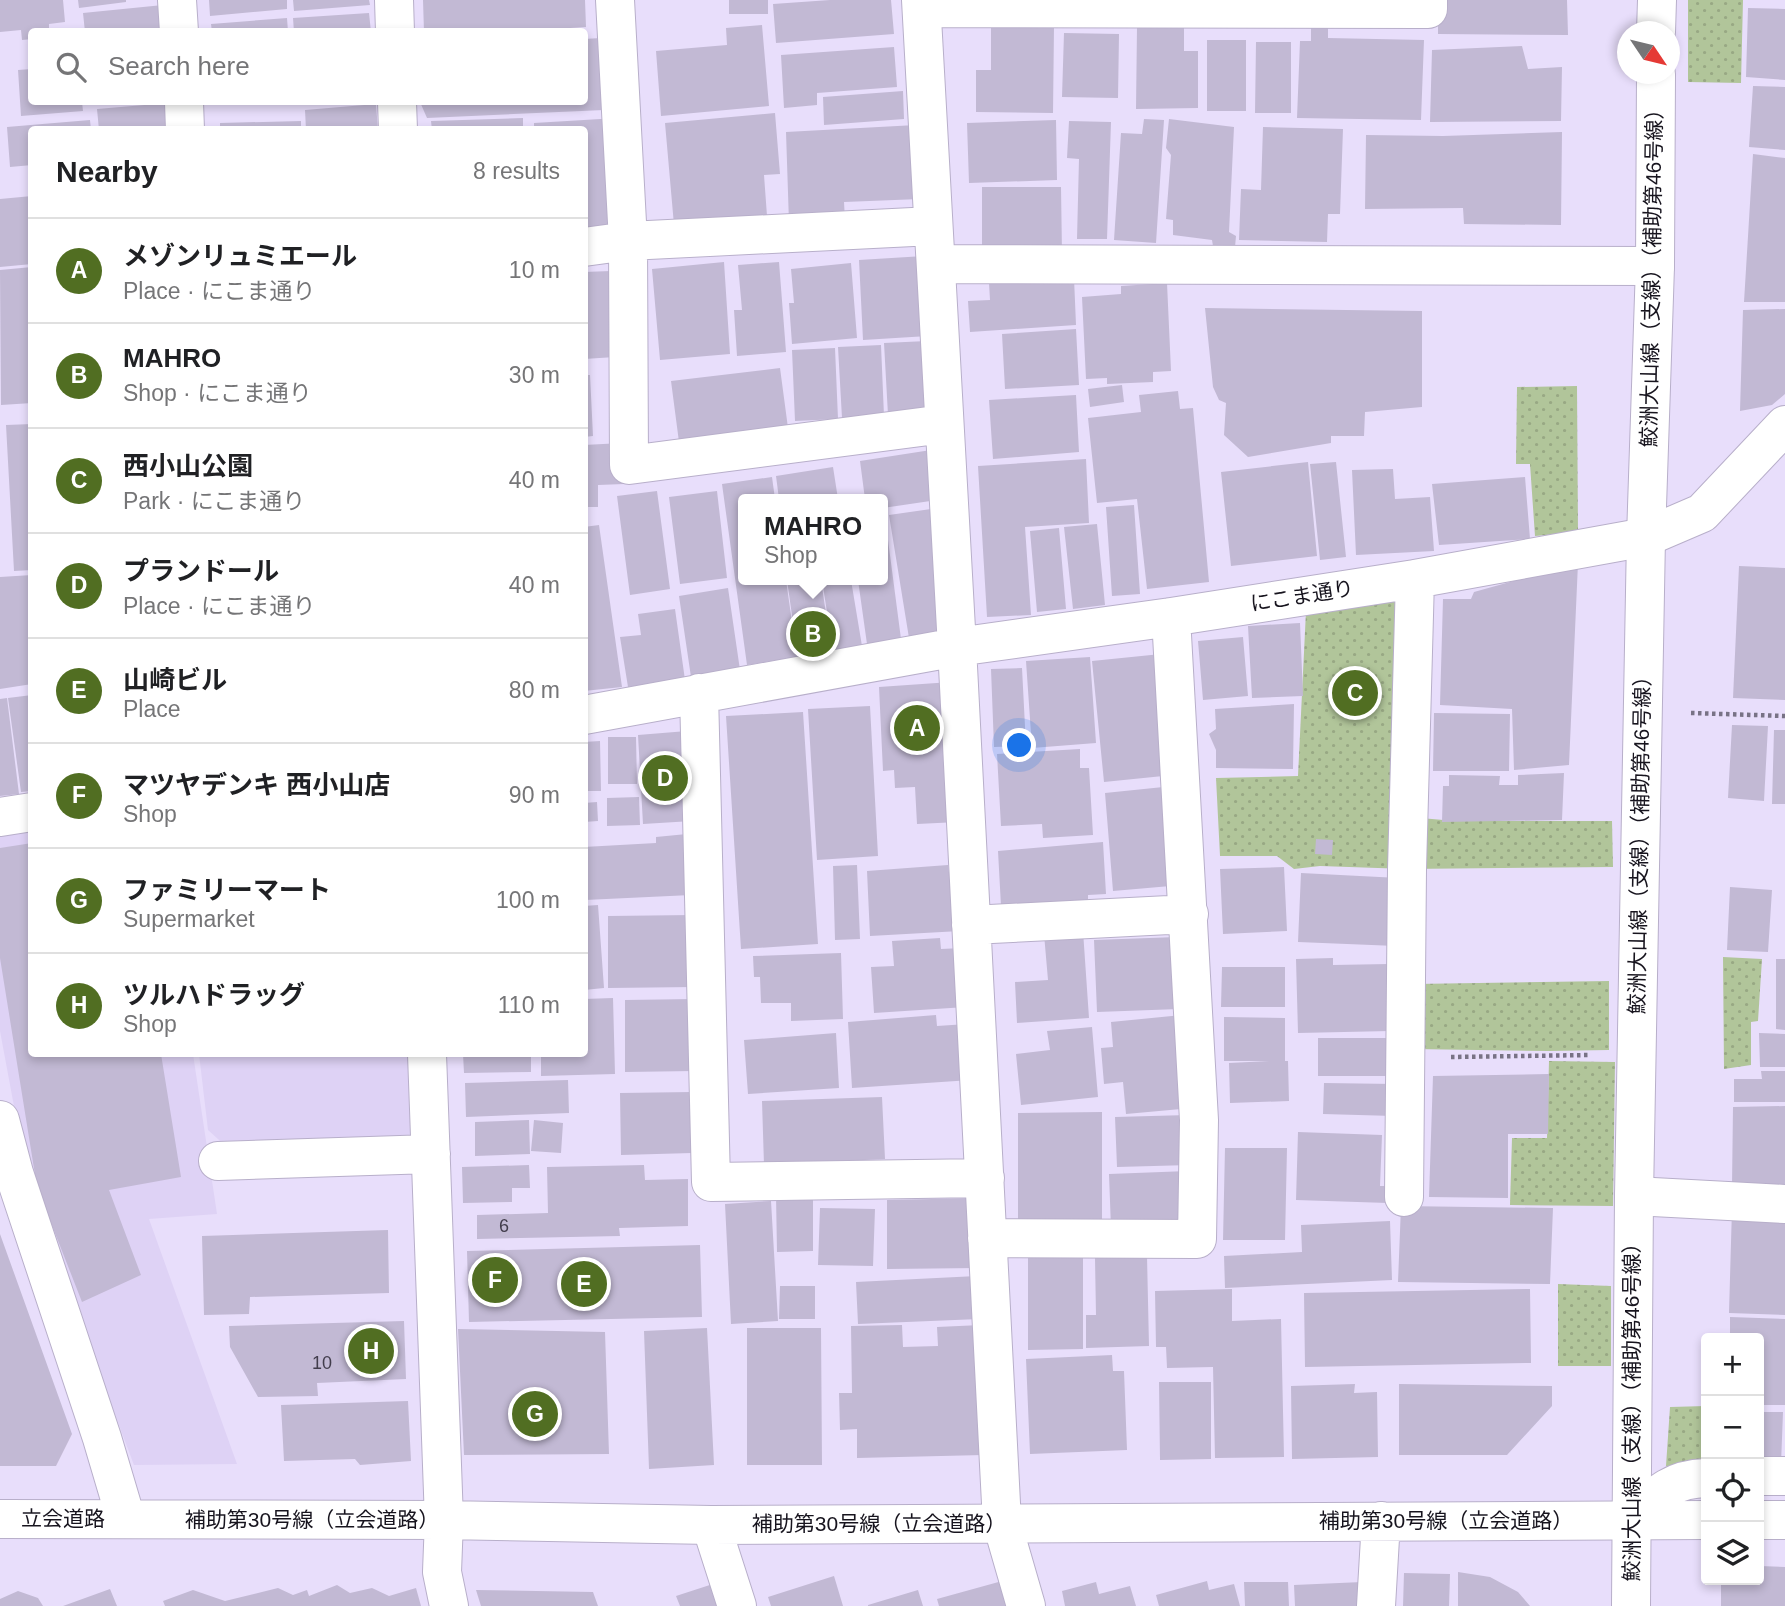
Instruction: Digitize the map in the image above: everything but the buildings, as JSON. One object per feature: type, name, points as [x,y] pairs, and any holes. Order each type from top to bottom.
[{"type":"street","points":[[177,0],[179,28]]},
{"type":"street","points":[[394,0],[395,28]]},
{"type":"street","points":[[615,0],[628,241],[629,465],[944,424]]},
{"type":"street","points":[[1026,1606],[1002,1523],[921,4],[1428,9],[1428,0]]},
{"type":"street","points":[[1656,21],[1657,0]]},
{"type":"street","name":"鮫洲大山線（支線）（補助第46号線）","points":[[1631,1606],[1636,1054],[1656,84]]},
{"type":"street","points":[[184,105],[185,126]]},
{"type":"street","points":[[397,105],[398,126]]},
{"type":"street","points":[[588,246],[628,241],[933,226]]},
{"type":"street","points":[[936,264],[1654,266]]},
{"type":"street","name":"にこま通り","points":[[588,714],[957,647],[1415,579],[1646,537],[1702,513],[1785,425]]},
{"type":"street","points":[[1404,1197],[1407,869],[1415,579]]},
{"type":"street","points":[[987,1238],[1197,1239],[1199,1120],[1171,617]]},
{"type":"street","points":[[699,693],[711,1182],[985,1178]]},
{"type":"street","points":[[0,817],[28,814]]},
{"type":"street","points":[[971,925],[1189,914]]},
{"type":"street","points":[[428,1057],[444,1520],[442,1572],[449,1606]]},
{"type":"street","points":[[0,1120],[14,1173],[102,1438],[126,1519]]},
{"type":"street","points":[[218,1161],[431,1154]]},
{"type":"street","points":[[1634,1196],[1785,1204]]},
{"type":"street","points":[[1764,1476],[1785,1476]]},
{"type":"street","points":[[1631,1520],[1665,1489],[1690,1478],[1701,1478]]},
{"type":"street","name":"立会道路","points":[[0,1519],[126,1519]]},
{"type":"street","name":"補助第30号線（立会道路）","points":[[126,1519],[444,1520],[711,1525],[1701,1520]]},
{"type":"street","points":[[1764,1520],[1785,1520]]},
{"type":"street","points":[[1376,1606],[1381,1521]]},
{"type":"street","points":[[711,1525],[737,1606]]},
{"type":"path","points":[[1642,711],[1785,716]]},
{"type":"path","points":[[1406,1057],[1636,1054]]},
{"type":"shaded area","points":[[28,830],[28,1057],[193,1057],[217,1214],[149,1219],[237,1464],[134,1465],[38,1210],[21,1144],[0,1031],[0,835]]},
{"type":"shaded area","points":[[199,1057],[408,1057],[411,1141],[229,1149],[208,1130]]},
{"type":"green space","points":[[1688,0],[1743,0],[1741,83],[1688,82]]},
{"type":"green space","points":[[1577,386],[1578,532],[1535,536],[1530,464],[1516,464],[1517,387]]},
{"type":"green space","points":[[1407,595],[1409,817],[1455,821],[1612,821],[1613,867],[1407,869],[1320,866],[1294,869],[1277,856],[1220,856],[1216,778],[1298,776],[1306,611]]},
{"type":"green space","points":[[1723,957],[1762,959],[1758,1021],[1751,1022],[1751,1065],[1724,1069]]},
{"type":"green space","points":[[1609,981],[1609,1050],[1413,1049],[1414,984]]},
{"type":"green space","points":[[1549,1061],[1615,1062],[1613,1206],[1510,1205],[1512,1138],[1547,1138]]},
{"type":"green space","points":[[1558,1284],[1611,1286],[1611,1366],[1558,1366]]},
{"type":"green space","points":[[1701,1406],[1701,1465],[1666,1466],[1670,1407]]},
{"type":"place","name":"MAHRO","points":[[813,634]]},
{"type":"place","name":"西小山公園","points":[[1355,693]]},
{"type":"place","name":"メゾンリュミエール","points":[[917,728]]},
{"type":"place","name":"プランドール","points":[[665,778]]},
{"type":"place","name":"マツヤデンキ 西小山店","points":[[495,1280]]},
{"type":"place","name":"山崎ビル","points":[[584,1284]]},
{"type":"place","name":"ツルハドラッグ","points":[[371,1351]]},
{"type":"place","name":"ファミリーマート","points":[[535,1414]]}]
